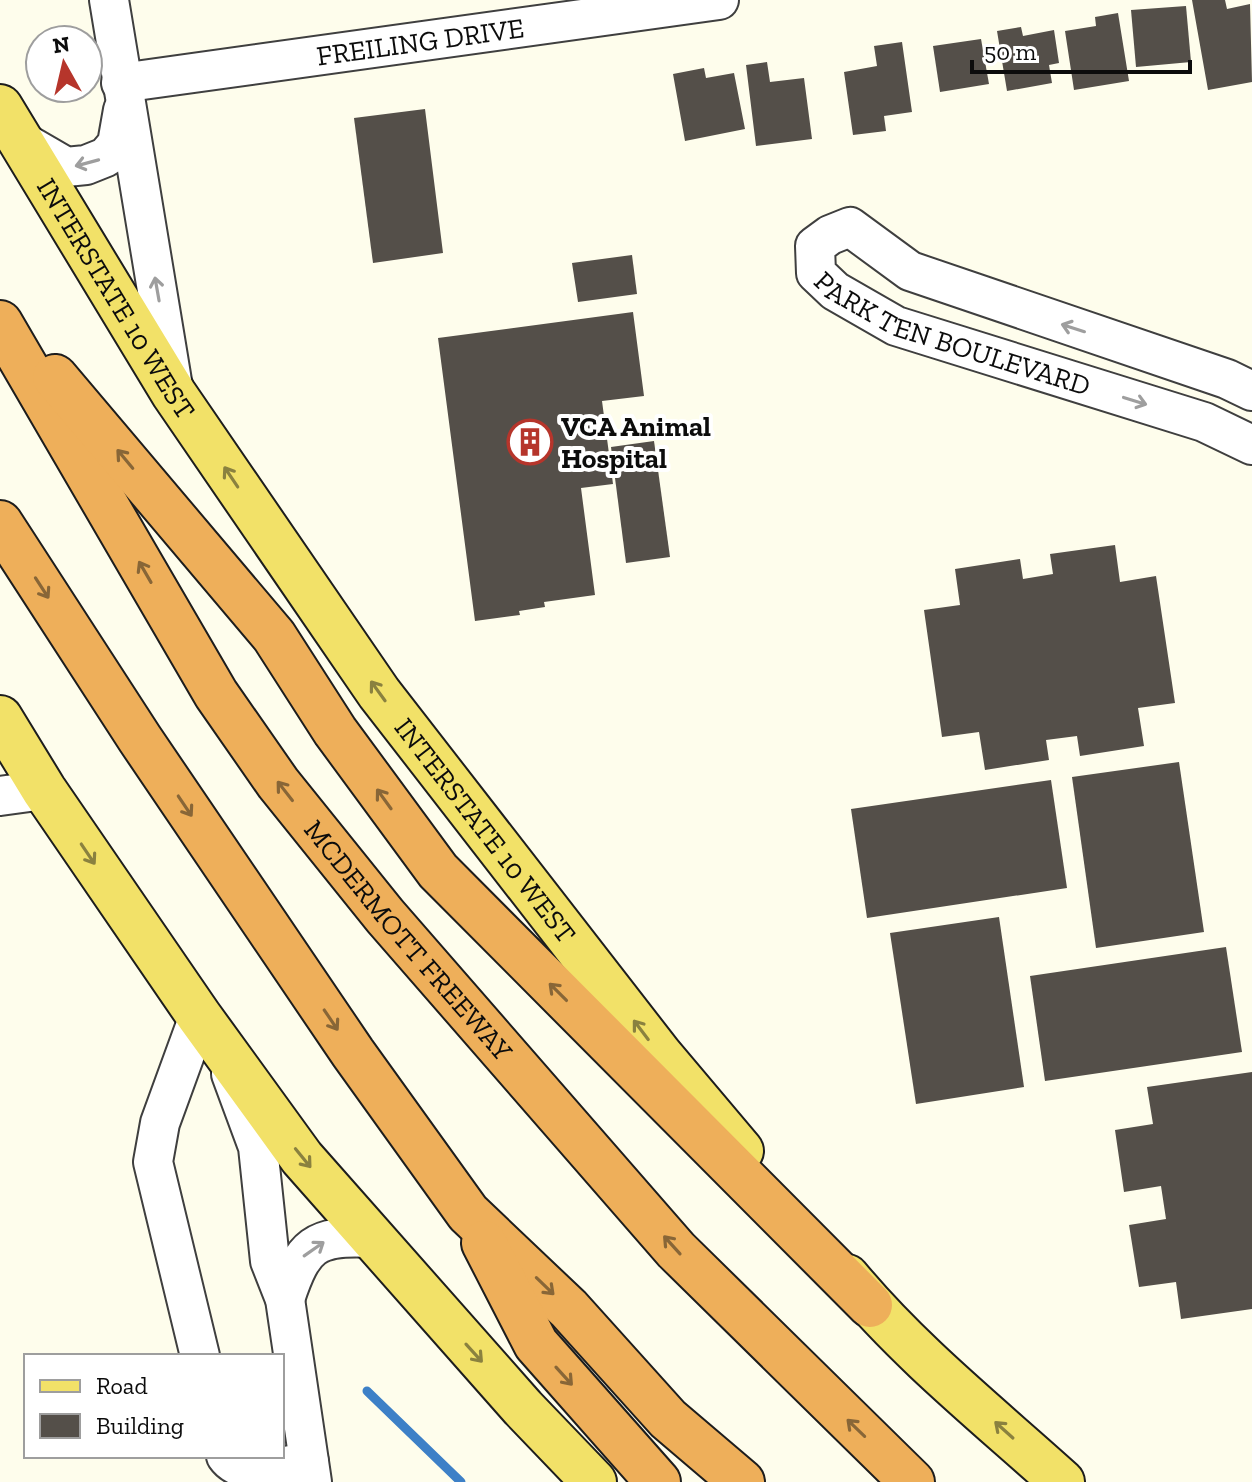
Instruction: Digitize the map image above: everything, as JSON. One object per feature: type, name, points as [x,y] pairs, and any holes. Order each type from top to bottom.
[{"type":"highway","points":[[0,312],[274,636],[335,731],[438,871],[870,1305]]},
{"type":"highway","name":"MCDERMOTT FREEWAY","points":[[0,323],[216,694],[278,783],[385,916],[676,1250],[912,1482]]},
{"type":"highway","points":[[0,523],[156,764],[468,1213],[536,1344],[658,1482]]},
{"type":"highway","points":[[468,1213],[569,1309],[668,1419],[742,1482]]},
{"type":"main road","name":"INTERSTATE 10 WEST","points":[[8,123],[174,394],[379,693],[660,1055],[870,1305],[1062,1482]]},
{"type":"main road","points":[[0,718],[44,790],[211,1033],[302,1158],[594,1482]]},
{"type":"street","points":[[109,0],[174,394]]},
{"type":"street","name":"FREILING DRIVE","points":[[123,93],[719,0]]},
{"type":"street","points":[[8,123],[66,167],[86,165],[106,157],[117,144],[123,93]]},
{"type":"street","name":"PARK TEN BOULEVARD","points":[[1252,391],[1227,379],[910,271],[850,227],[830,235],[815,246],[816,273],[835,291],[896,326],[1204,422],[1252,445]]},
{"type":"street","points":[[0,796],[44,790]]},
{"type":"street","points":[[211,1033],[258,1147],[270,1261],[285,1299],[310,1472],[236,1467],[228,1458]]},
{"type":"street","points":[[200,1354],[153,1162],[160,1123],[211,1033]]},
{"type":"street","points":[[285,1299],[297,1262],[319,1243],[338,1236],[371,1238]]},
{"type":"building","points":[[1192,0],[1225,0],[1227,9],[1250,4],[1252,82],[1208,90]]},
{"type":"building","points":[[1186,6],[1191,62],[1136,67],[1131,10]]},
{"type":"building","points":[[1118,13],[1129,81],[1074,90],[1065,31],[1096,26],[1095,17]]},
{"type":"building","points":[[1021,27],[1023,36],[1054,30],[1059,63],[1049,65],[1052,83],[1007,91],[997,31]]},
{"type":"building","points":[[981,39],[989,84],[940,92],[933,46]]},
{"type":"building","points":[[902,42],[912,112],[884,116],[886,131],[853,135],[844,72],[877,66],[874,46]]},
{"type":"building","points":[[767,62],[770,82],[804,78],[812,139],[756,146],[746,65]]},
{"type":"building","points":[[704,68],[706,78],[734,73],[745,129],[685,141],[673,74]]},
{"type":"building","points":[[425,109],[443,253],[373,263],[354,118]]},
{"type":"building","points":[[632,255],[637,294],[578,302],[572,263]]},
{"type":"building","name":"VCA Animal Hospital","points":[[633,312],[644,396],[602,401],[613,484],[581,488],[595,595],[544,602],[545,607],[519,611],[520,615],[475,621],[438,338]]},
{"type":"building","points":[[654,441],[670,557],[626,563],[611,447]]},
{"type":"building","points":[[1115,545],[1120,582],[1156,576],[1175,703],[1138,708],[1144,746],[1080,756],[1077,736],[1046,740],[1049,760],[985,770],[979,732],[942,737],[924,610],[960,605],[955,569],[1020,559],[1023,579],[1053,574],[1050,554]]},
{"type":"building","points":[[1179,762],[1204,932],[1096,948],[1072,777]]},
{"type":"building","points":[[1051,780],[1067,888],[867,918],[851,809]]},
{"type":"building","points":[[999,917],[1024,1087],[916,1104],[890,933]]},
{"type":"building","points":[[1226,947],[1242,1052],[1045,1081],[1030,976]]},
{"type":"building","points":[[1252,1072],[1252,1309],[1181,1319],[1176,1282],[1139,1287],[1129,1225],[1166,1219],[1161,1186],[1124,1192],[1115,1130],[1153,1124],[1147,1087]]},
{"type":"waterway","points":[[367,1391],[461,1482]]},
{"type":"place","name":"VCA Animal Hospital","points":[[530,442]]}]
